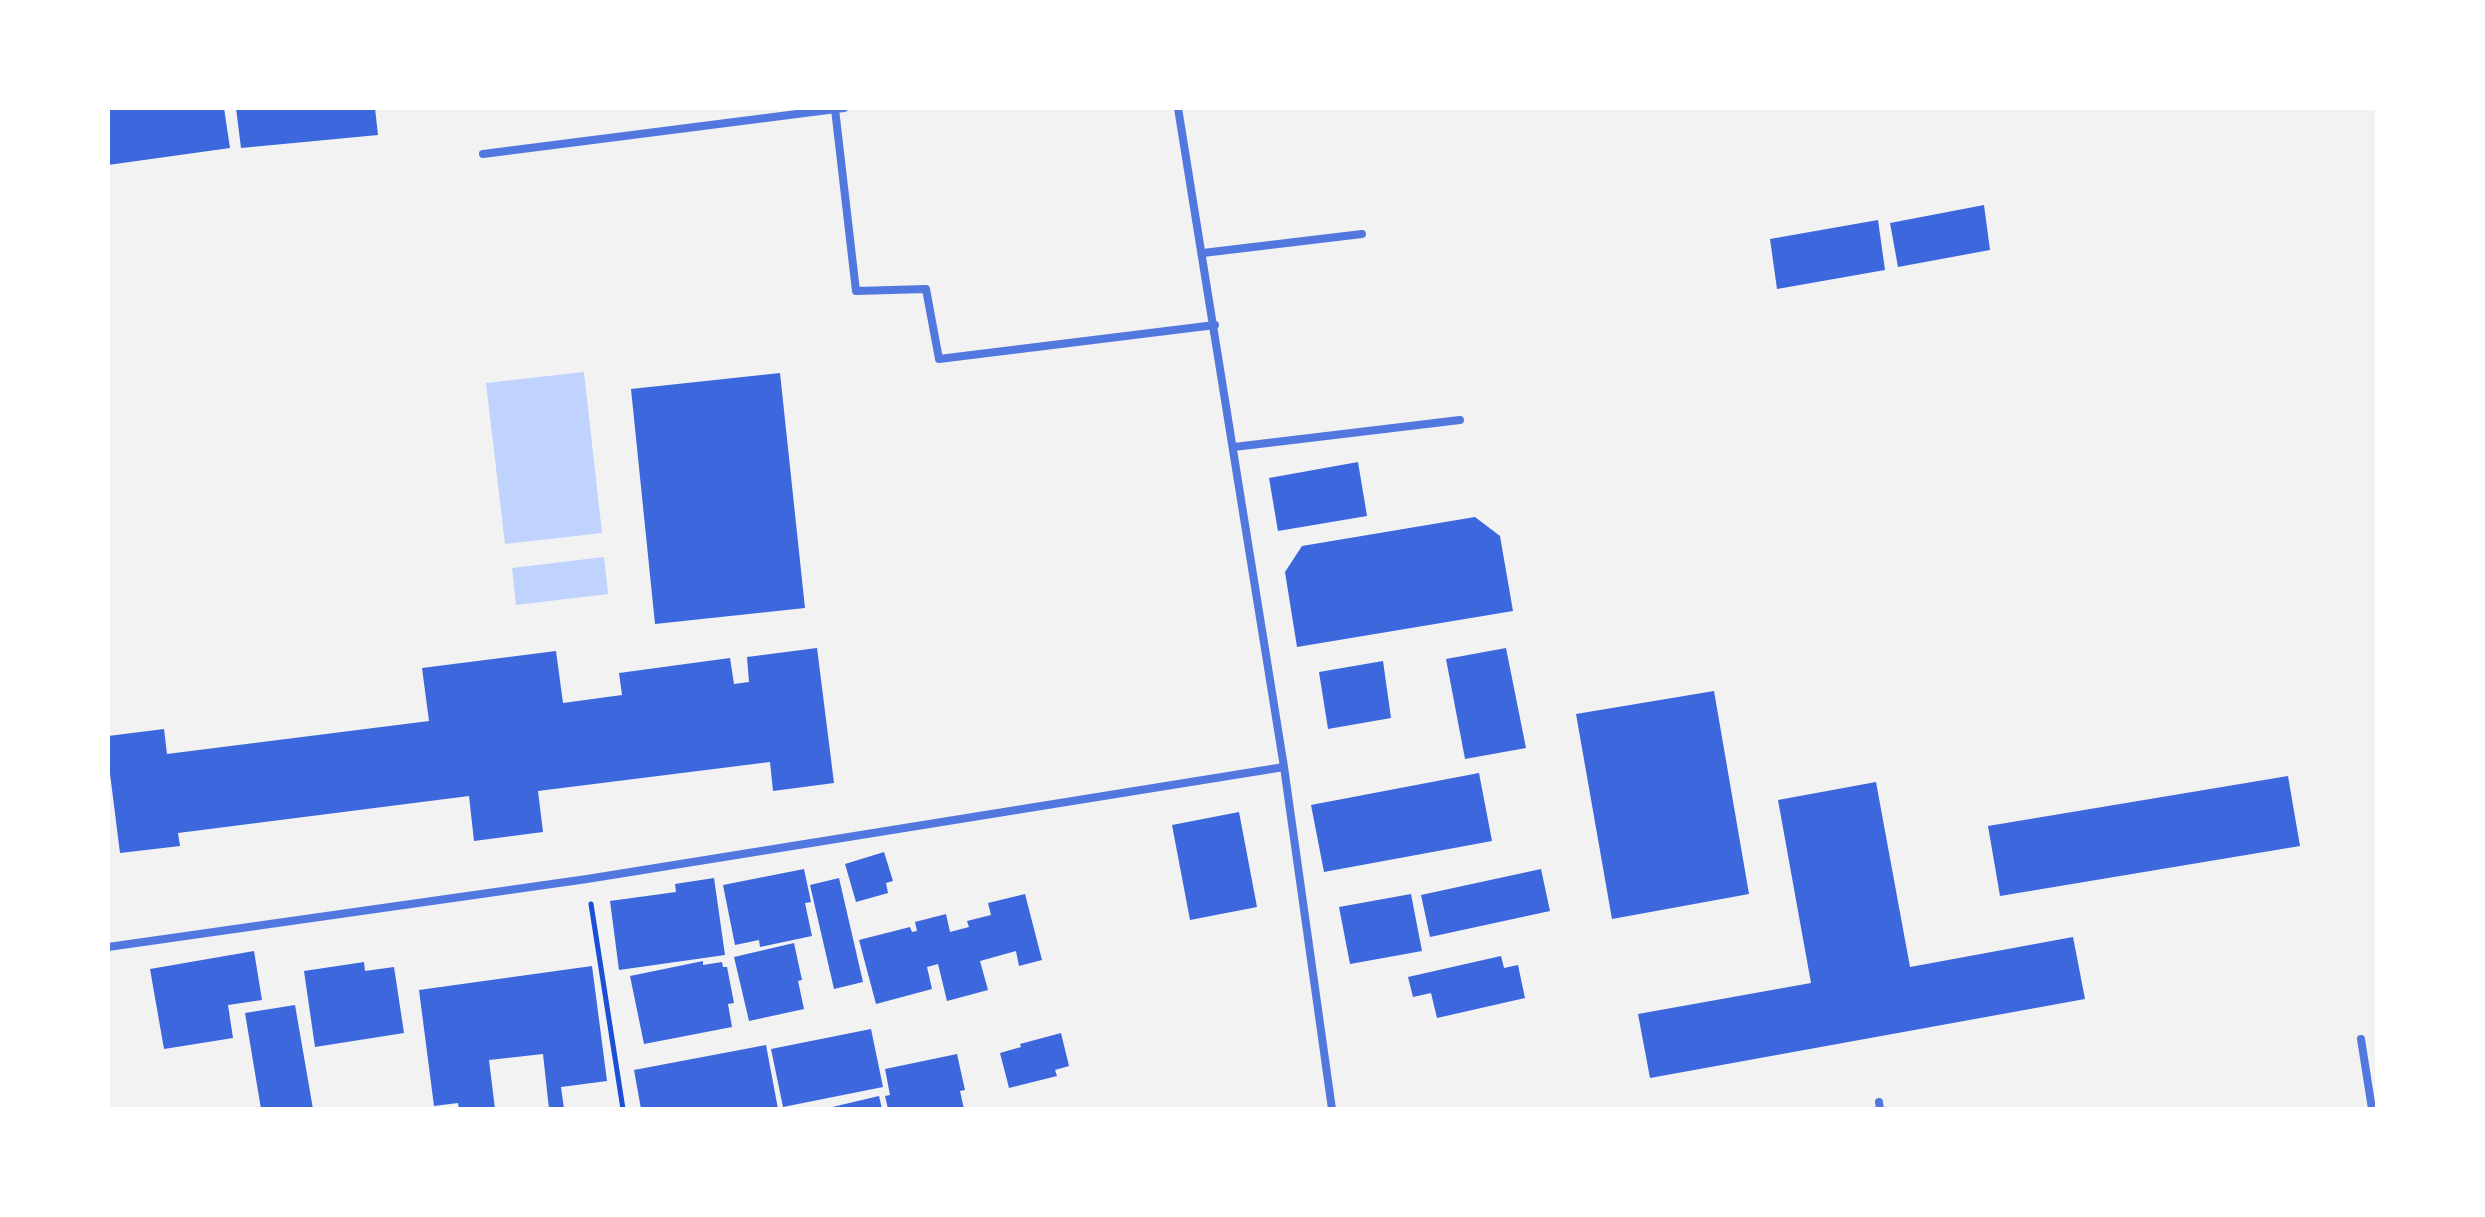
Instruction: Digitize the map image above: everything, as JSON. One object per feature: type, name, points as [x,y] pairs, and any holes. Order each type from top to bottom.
[{"type":"street","points":[[1178,108],[1284,767],[1332,1109]]},
{"type":"street","points":[[483,154],[839,109],[856,291],[926,289],[939,359],[1215,325]]},
{"type":"street","points":[[1203,253],[1362,234]]},
{"type":"street","points":[[1234,447],[1460,420]]},
{"type":"street","points":[[108,947],[587,879],[1284,767]]},
{"type":"street","points":[[2361,1039],[2372,1109]]},
{"type":"path","points":[[587,879],[623,1109]]},
{"type":"water","points":[[584,372],[602,533],[505,544],[486,383]]},
{"type":"water","points":[[604,557],[608,594],[516,605],[512,568]]},
{"type":"building","points":[[108,108],[224,108],[230,148],[108,165]]},
{"type":"building","points":[[236,108],[375,108],[378,135],[241,148]]},
{"type":"building","points":[[1984,205],[1990,250],[1898,267],[1890,223]]},
{"type":"building","points":[[1878,220],[1885,270],[1777,289],[1770,239]]},
{"type":"building","points":[[780,373],[805,608],[655,624],[631,389]]},
{"type":"building","points":[[1358,462],[1367,516],[1278,531],[1269,478]]},
{"type":"building","points":[[1475,517],[1500,536],[1513,611],[1297,647],[1285,572],[1302,546]]},
{"type":"building","points":[[817,648],[834,783],[773,791],[770,762],[538,791],[543,832],[474,841],[469,796],[178,833],[180,846],[120,853],[108,736],[164,729],[167,754],[429,721],[422,668],[556,651],[563,703],[622,695],[619,673],[730,658],[734,684],[749,682],[747,657]]},
{"type":"building","points":[[1506,648],[1526,748],[1465,759],[1446,659]]},
{"type":"building","points":[[1383,661],[1391,718],[1328,729],[1319,672]]},
{"type":"building","points":[[1714,691],[1749,894],[1612,919],[1576,714]]},
{"type":"building","points":[[1479,773],[1492,841],[1324,872],[1311,805]]},
{"type":"building","points":[[2288,776],[2300,846],[2000,896],[1988,826]]},
{"type":"building","points":[[1876,782],[1910,967],[2073,937],[2085,999],[1650,1078],[1638,1014],[1811,983],[1778,800]]},
{"type":"building","points":[[1239,812],[1257,907],[1190,920],[1172,825]]},
{"type":"building","points":[[884,852],[893,881],[886,883],[888,893],[856,902],[845,864]]},
{"type":"building","points":[[804,869],[811,902],[805,903],[812,936],[760,947],[759,940],[735,945],[723,885]]},
{"type":"building","points":[[1541,869],[1550,911],[1430,937],[1421,895]]},
{"type":"building","points":[[714,878],[725,955],[619,970],[610,901],[676,892],[675,884]]},
{"type":"building","points":[[839,878],[863,982],[834,989],[810,885]]},
{"type":"building","points":[[1025,894],[1042,960],[1019,966],[1016,951],[980,961],[988,990],[947,1001],[938,964],[927,967],[932,989],[876,1004],[859,940],[910,927],[912,932],[917,931],[915,922],[946,914],[950,932],[969,927],[967,921],[991,915],[988,903]]},
{"type":"building","points":[[1411,894],[1422,951],[1350,964],[1339,907]]},
{"type":"building","points":[[794,943],[804,1009],[749,1021],[734,957]]},
{"type":"building","points":[[254,951],[262,1000],[228,1005],[233,1038],[164,1049],[150,969]]},
{"type":"building","points":[[1501,956],[1504,968],[1518,965],[1525,998],[1437,1018],[1431,993],[1413,997],[1408,977]]},
{"type":"building","points":[[703,961],[703,965],[722,962],[723,967],[727,967],[734,1003],[728,1004],[732,1027],[644,1044],[630,976]]},
{"type":"building","points":[[364,962],[365,971],[394,967],[404,1033],[315,1047],[304,971]]},
{"type":"building","points":[[592,966],[607,1081],[561,1087],[564,1109],[549,1109],[543,1054],[489,1060],[495,1109],[459,1109],[458,1103],[434,1106],[419,990]]},
{"type":"building","points":[[295,1005],[313,1109],[261,1109],[245,1013]]},
{"type":"building","points":[[871,1029],[883,1087],[783,1107],[771,1049]]},
{"type":"building","points":[[1061,1033],[1069,1066],[1055,1070],[1057,1076],[1009,1088],[1000,1053]]},
{"type":"building","points":[[766,1045],[778,1109],[641,1109],[634,1070]]},
{"type":"building","points":[[957,1054],[965,1090],[960,1091],[964,1109],[888,1109],[885,1096],[890,1095],[885,1069]]},
{"type":"building","points":[[879,1096],[882,1109],[828,1108]]}]
